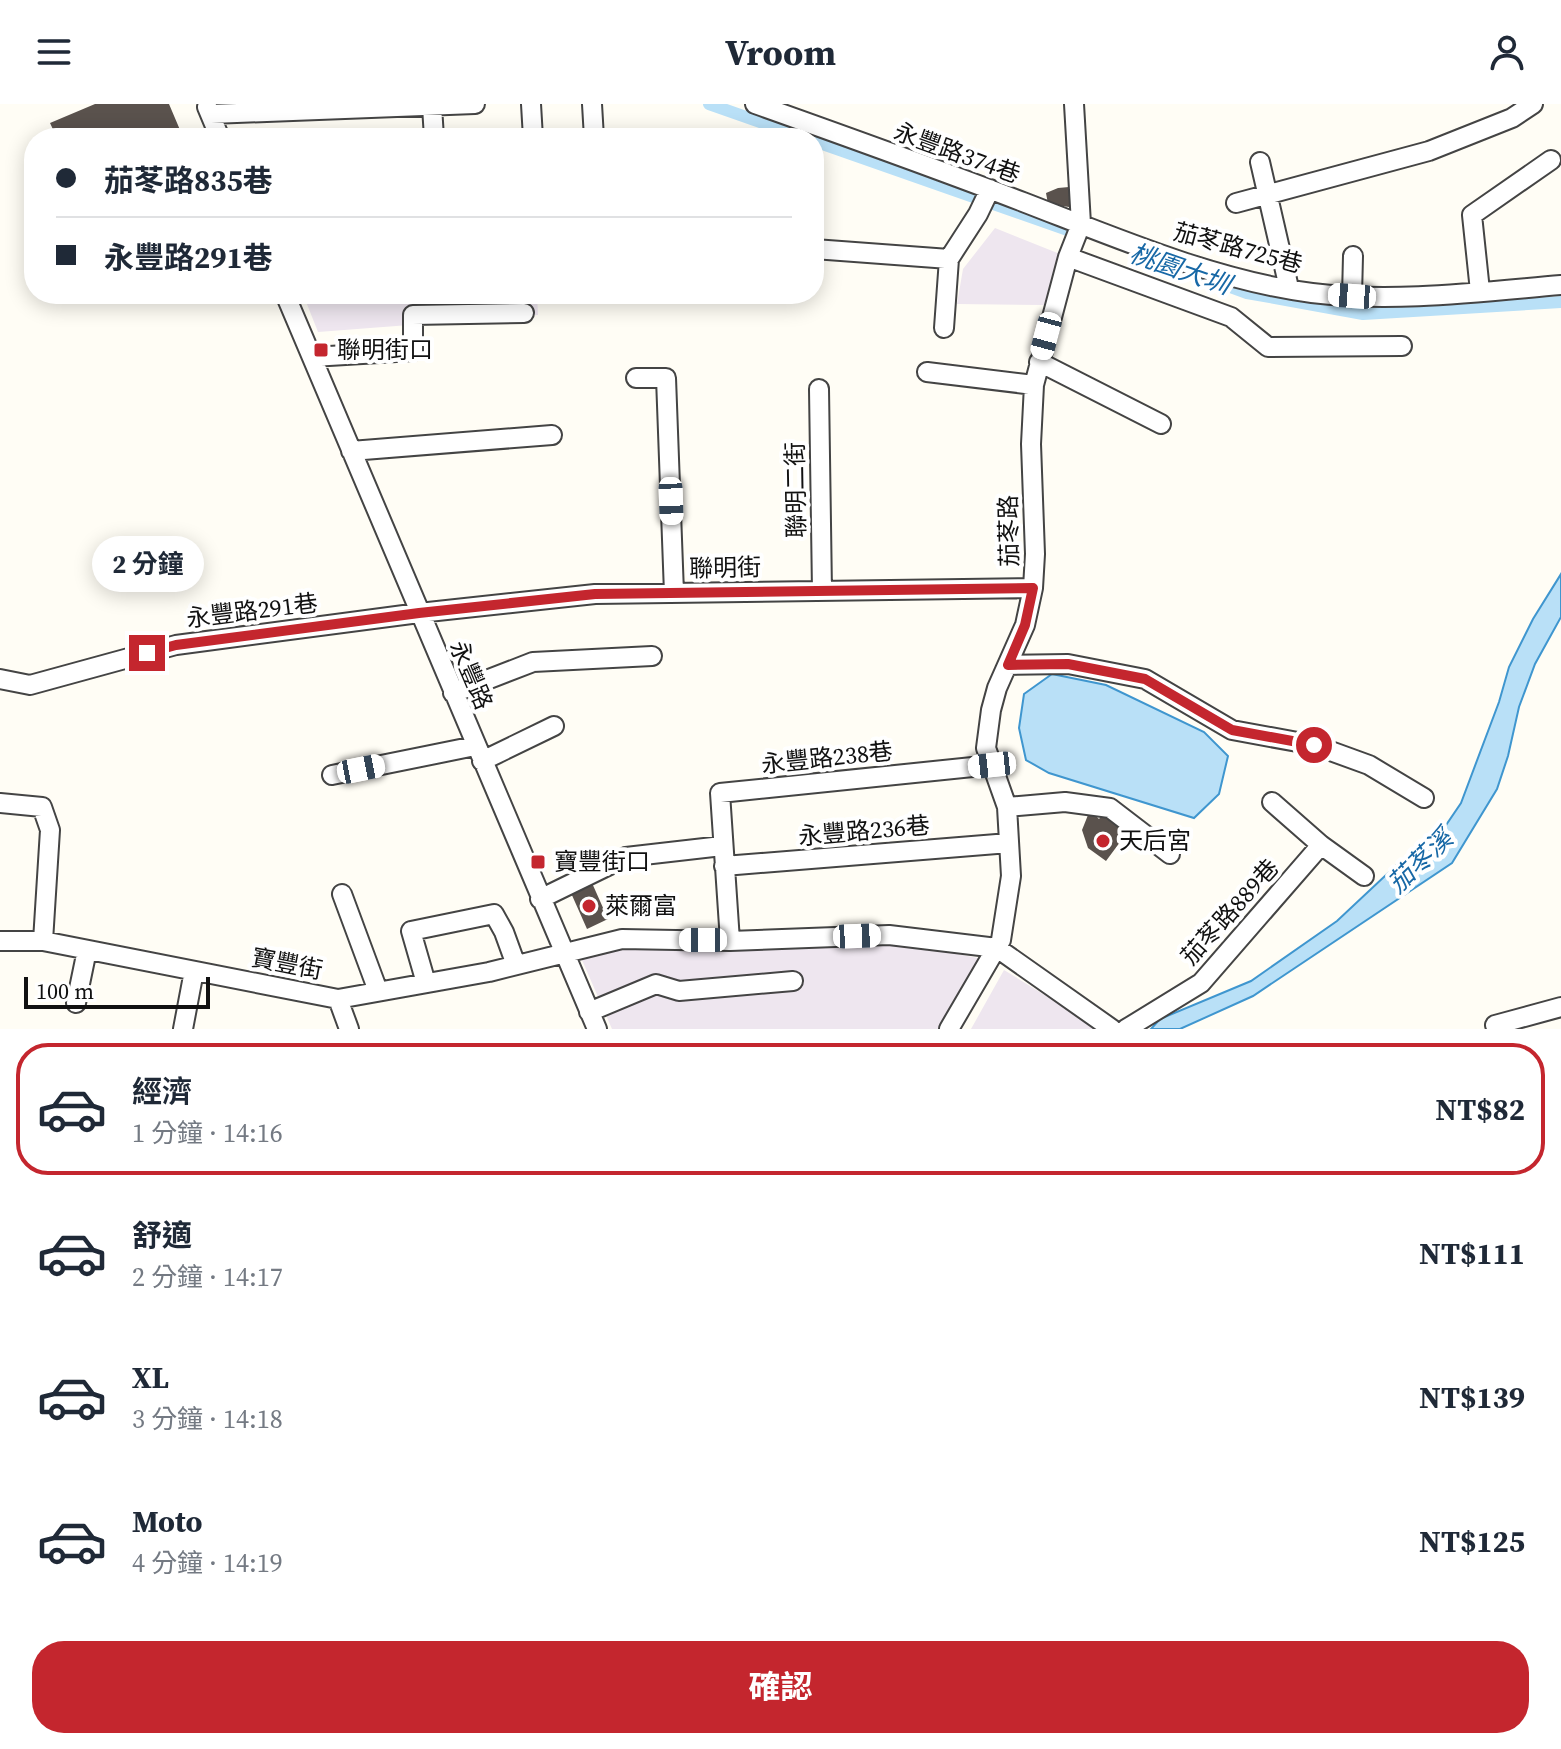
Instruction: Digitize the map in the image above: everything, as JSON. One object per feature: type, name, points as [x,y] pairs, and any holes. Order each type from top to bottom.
[{"type":"street","points":[[216,128],[208,109],[475,104]]},
{"type":"street","points":[[531,104],[532,128]]},
{"type":"street","points":[[592,104],[593,128]]},
{"type":"street","points":[[1074,104],[1086,228]]},
{"type":"street","points":[[1236,203],[1429,151],[1512,118],[1533,104]]},
{"type":"street","name":"永豐路374巷","points":[[764,105],[823,128]]},
{"type":"street","points":[[432,106],[433,128]]},
{"type":"street","name":"永豐路374巷","points":[[824,128],[1086,228]]},
{"type":"street","points":[[1480,291],[1472,215],[1551,160]]},
{"type":"street","points":[[1260,162],[1289,288]]},
{"type":"street","points":[[944,328],[949,259],[978,214],[988,192]]},
{"type":"street","name":"茄苳路","points":[[949,1029],[1001,940],[1011,876],[1007,807],[986,748],[997,688],[1025,625],[1033,588],[1031,444],[1034,385],[1069,254],[1086,228]]},
{"type":"street","name":"茄苳路725巷","points":[[1086,228],[1201,266],[1289,288],[1352,296],[1561,285]]},
{"type":"street","points":[[824,250],[949,259]]},
{"type":"street","points":[[1069,254],[1231,317],[1268,347],[1402,346]]},
{"type":"street","points":[[1352,296],[1353,256]]},
{"type":"street","name":"永豐路","points":[[289,304],[593,1021]]},
{"type":"street","points":[[312,357],[413,351],[413,315],[524,313]]},
{"type":"street","points":[[1039,362],[1161,424]]},
{"type":"street","points":[[927,372],[1034,385]]},
{"type":"street","points":[[636,378],[666,378],[674,593]]},
{"type":"street","name":"聯明二街","points":[[819,389],[822,591]]},
{"type":"street","points":[[351,451],[552,435]]},
{"type":"street","name":"聯明街","points":[[419,613],[595,594],[1033,588]]},
{"type":"street","name":"永豐路291巷","points":[[0,679],[30,685],[176,645],[419,613]]},
{"type":"street","points":[[453,693],[533,662],[652,656]]},
{"type":"street","points":[[1008,665],[1068,664],[1145,679],[1232,730],[1314,745],[1369,765],[1424,798]]},
{"type":"street","points":[[332,775],[479,754],[554,726]]},
{"type":"street","name":"永豐路238巷","points":[[722,846],[720,793],[992,765]]},
{"type":"street","points":[[1007,807],[1065,802],[1110,808],[1170,854]]},
{"type":"street","points":[[1272,802],[1321,845],[1364,876]]},
{"type":"street","points":[[0,803],[42,807],[50,830],[43,941]]},
{"type":"street","name":"永豐路236巷","points":[[724,866],[1009,843]]},
{"type":"street","name":"茄苳路889巷","points":[[1126,1029],[1201,983],[1321,845]]},
{"type":"street","points":[[540,899],[626,857],[722,846],[730,941]]},
{"type":"street","points":[[342,894],[378,991]]},
{"type":"street","points":[[426,983],[411,931],[494,914],[516,965]]},
{"type":"street","name":"寶豐街","points":[[0,941],[43,941],[338,999],[516,965],[622,939],[730,941],[889,935],[997,948]]},
{"type":"street","points":[[997,948],[1112,1029]]},
{"type":"street","points":[[76,1003],[87,950]]},
{"type":"street","points":[[183,1029],[194,971]]},
{"type":"street","points":[[593,1021],[656,984],[679,991],[793,981]]},
{"type":"street","points":[[338,999],[349,1029]]},
{"type":"street","points":[[1497,1029],[1495,1025],[1561,1007]]},
{"type":"shaded area","points":[[995,228],[1060,254],[1044,305],[957,304],[963,269]]},
{"type":"shaded area","points":[[307,304],[537,304],[538,315],[318,332]]},
{"type":"shaded area","points":[[827,929],[978,958],[980,967],[947,1029],[612,1029],[582,960],[586,953]]},
{"type":"shaded area","points":[[1004,970],[1100,1029],[971,1029]]},
{"type":"water","name":"茄苳溪","points":[[1561,574],[1561,617],[1535,664],[1519,707],[1497,789],[1452,863],[1253,996],[1180,1029],[1151,1029],[1160,1019],[1251,981],[1337,921],[1402,860],[1444,828],[1461,803],[1509,667],[1533,619]]},
{"type":"water","points":[[1052,674],[1106,685],[1204,732],[1228,756],[1219,794],[1194,818],[1049,773],[1026,760],[1019,728],[1024,694]]},
{"type":"building","points":[[95,104],[169,104],[179,128],[52,128],[50,123]]},
{"type":"building","points":[[1069,187],[1069,207],[1048,204],[1046,193]]},
{"type":"building","name":"天后宮","points":[[1090,810],[1099,819],[1103,814],[1126,834],[1106,861],[1088,848],[1082,830]]},
{"type":"building","name":"萊爾富","points":[[592,883],[608,919],[587,929],[571,893]]},
{"type":"waterway","name":"桃園大圳","points":[[709,104],[777,128]]},
{"type":"waterway","name":"桃園大圳","points":[[824,145],[1082,235]]},
{"type":"waterway","name":"桃園大圳","points":[[1198,275],[1247,293],[1363,314],[1561,302]]},
{"type":"place","name":"聯明街口","points":[[321,350]]},
{"type":"place","name":"天后宮","points":[[1103,841]]},
{"type":"place","name":"寶豐街口","points":[[538,862]]},
{"type":"place","name":"萊爾富","points":[[589,906]]},
{"type":"route","points":[[147,653],[176,645],[419,613],[595,594],[1033,588],[1025,625],[1008,665],[1068,664],[1145,679],[1232,730],[1314,745]]}]
